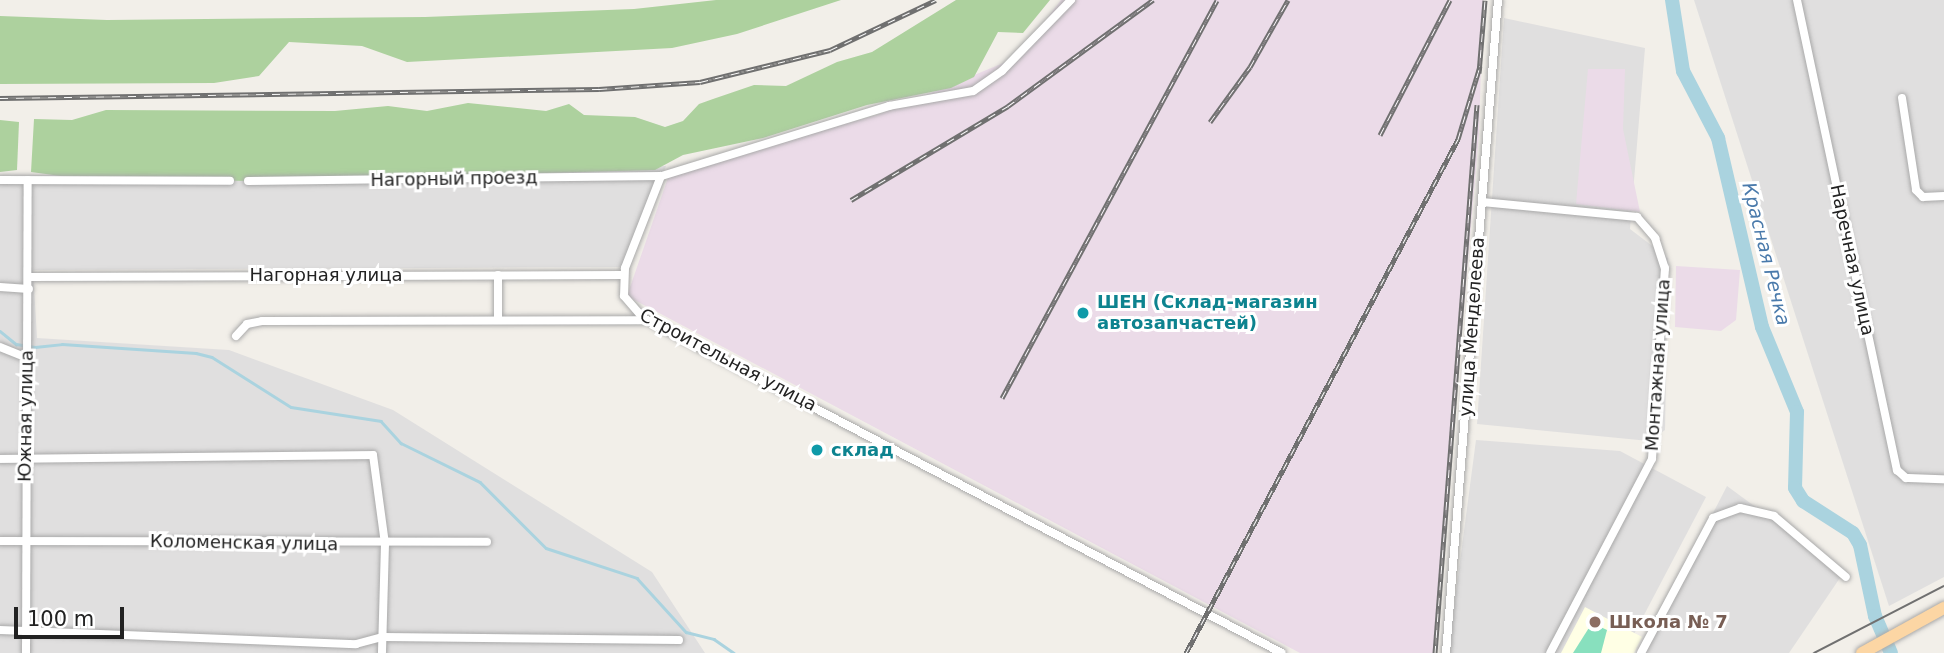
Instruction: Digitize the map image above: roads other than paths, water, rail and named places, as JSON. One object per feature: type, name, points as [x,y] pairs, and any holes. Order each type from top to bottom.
[{"type":"main road","points":[[1862,653],[1944,608]]},
{"type":"street","points":[[623,275],[661,176],[889,106],[973,91],[1002,71],[1071,0]]},
{"type":"street","name":"улица Менделеева","points":[[1446,653],[1499,0]]},
{"type":"street","name":"Наречная улица","points":[[1797,0],[1897,470],[1906,478],[1944,479]]},
{"type":"street","points":[[1902,98],[1916,190],[1923,197],[1944,196]]},
{"type":"street","name":"Нагорный проезд","points":[[248,181],[661,176]]},
{"type":"street","points":[[0,180],[230,181]]},
{"type":"street","name":"Южная улица","points":[[26,653],[24,458],[30,277],[28,180]]},
{"type":"street","name":"Монтажная улица","points":[[1482,202],[1637,217],[1655,238],[1665,268],[1652,459],[1550,653]]},
{"type":"street","points":[[498,275],[498,320]]},
{"type":"street","name":"Нагорная улица","points":[[30,277],[623,275]]},
{"type":"street","name":"Строительная улица","points":[[623,275],[628,305],[648,320],[1282,653]]},
{"type":"street","points":[[0,287],[29,289]]},
{"type":"street","points":[[236,336],[247,324],[262,321],[648,320]]},
{"type":"street","points":[[0,347],[27,358]]},
{"type":"street","points":[[0,459],[373,455],[386,544],[382,653]]},
{"type":"street","points":[[1641,653],[1713,518],[1740,508],[1774,516],[1846,577]]},
{"type":"street","name":"Коломенская улица","points":[[0,541],[386,544],[487,542]]},
{"type":"street","points":[[0,630],[356,644],[383,637],[679,640]]},
{"type":"waterway","name":"Красная Речка","points":[[1672,0],[1683,71],[1718,138],[1762,327],[1797,412],[1795,488],[1803,501],[1853,533],[1860,545],[1875,616],[1891,653]]},
{"type":"waterway","points":[[0,331],[16,344],[35,347],[62,344],[196,353],[212,357],[291,407],[381,421],[401,443],[480,482],[546,548],[637,578],[686,632],[714,639],[734,653]]},
{"type":"tram line","points":[[1814,653],[1944,586]]},
{"type":"railway","points":[[0,98],[599,89],[700,82],[830,50],[936,0]]},
{"type":"railway","points":[[851,200],[1008,106],[1153,0]]},
{"type":"railway","points":[[1002,398],[1217,0]]},
{"type":"railway","points":[[1210,122],[1250,67],[1288,0]]},
{"type":"railway","points":[[1380,135],[1450,0]]},
{"type":"railway","points":[[1479,73],[1485,0]]},
{"type":"railway","points":[[1186,653],[1458,139],[1480,66]]},
{"type":"railway","points":[[1435,653],[1477,105]]},
{"type":"place","name":"ШЕН (Склад-магазин автозапчастей)","points":[[1083,313]]},
{"type":"place","name":"склад","points":[[817,450]]},
{"type":"place","name":"Школа № 7","points":[[1595,622]]}]
